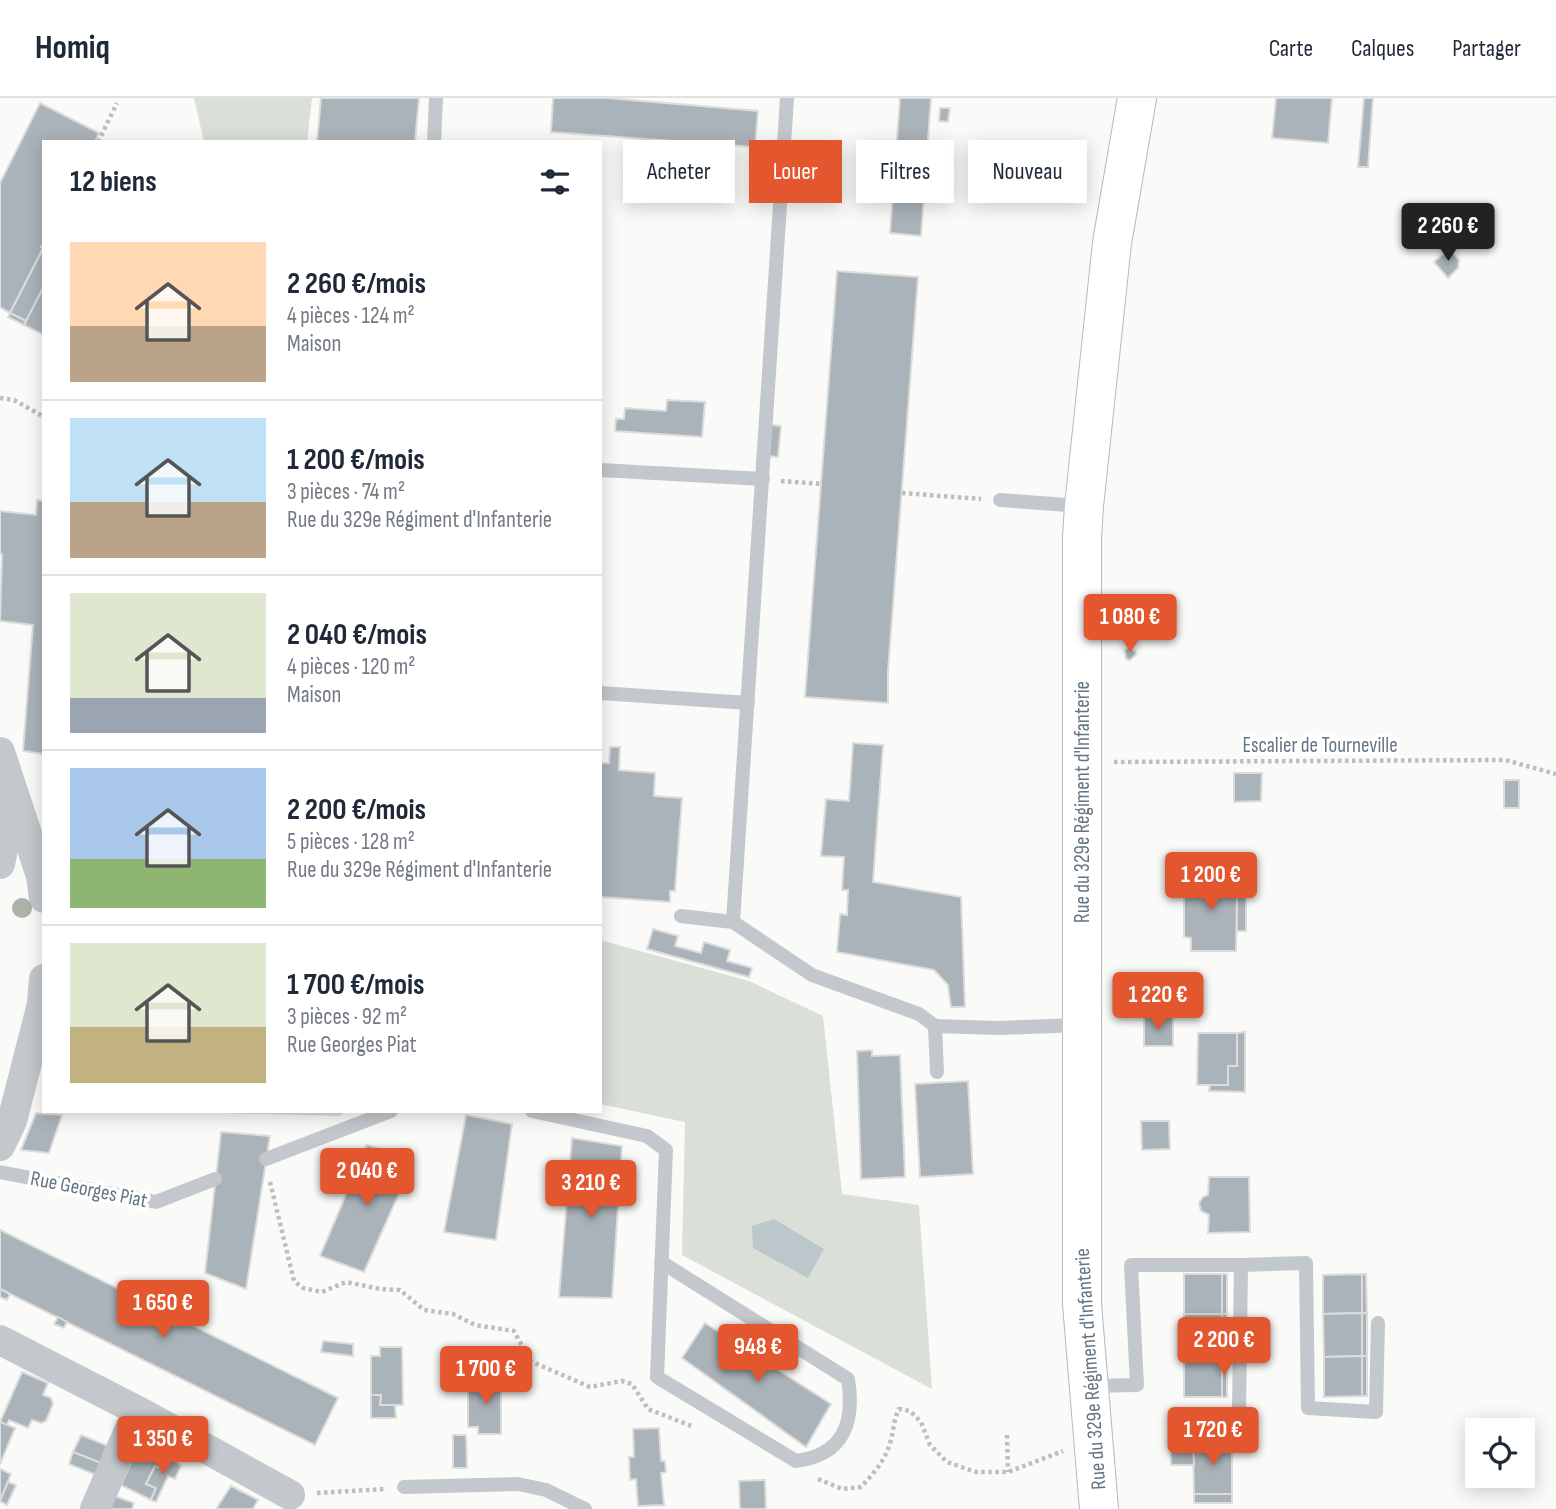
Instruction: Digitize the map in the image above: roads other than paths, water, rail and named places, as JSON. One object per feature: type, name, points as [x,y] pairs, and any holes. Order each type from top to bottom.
[{"type":"street","name":"Rue du 329e Régiment d'Infanterie","points":[[1099,1509],[1082,1304],[1084,506],[1112,243],[1137,98]]},
{"type":"street","points":[[0,752],[42,883]]},
{"type":"street","points":[[0,864],[14,794]]},
{"type":"street","points":[[0,1146],[12,1121],[42,1004]]},
{"type":"street","points":[[0,1340],[138,1411],[290,1495]]},
{"type":"street","points":[[95,1509],[131,1426]]},
{"type":"lane","points":[[434,140],[436,98]]},
{"type":"lane","points":[[733,922],[787,98]]},
{"type":"lane","points":[[602,470],[763,480]]},
{"type":"lane","points":[[1000,500],[1084,506]]},
{"type":"lane","points":[[602,694],[748,703]]},
{"type":"lane","points":[[681,916],[733,922],[812,975],[919,1014],[935,1026],[999,1028],[1082,1025]]},
{"type":"lane","points":[[935,1026],[937,1072]]},
{"type":"lane","points":[[266,1159],[386,1113]]},
{"type":"lane","points":[[541,1113],[647,1136],[666,1150],[661,1262],[657,1377],[796,1461],[815,1458],[842,1439],[852,1401],[848,1379],[661,1262]]},
{"type":"lane","name":"Rue Georges Piat","points":[[0,1172],[156,1202],[215,1179]]},
{"type":"lane","points":[[1089,1386],[1138,1385],[1131,1265],[1306,1263],[1308,1409],[1376,1412],[1378,1323]]},
{"type":"lane","points":[[1239,1411],[1241,1265]]},
{"type":"lane","points":[[404,1488],[518,1484],[546,1490],[585,1509]]}]
